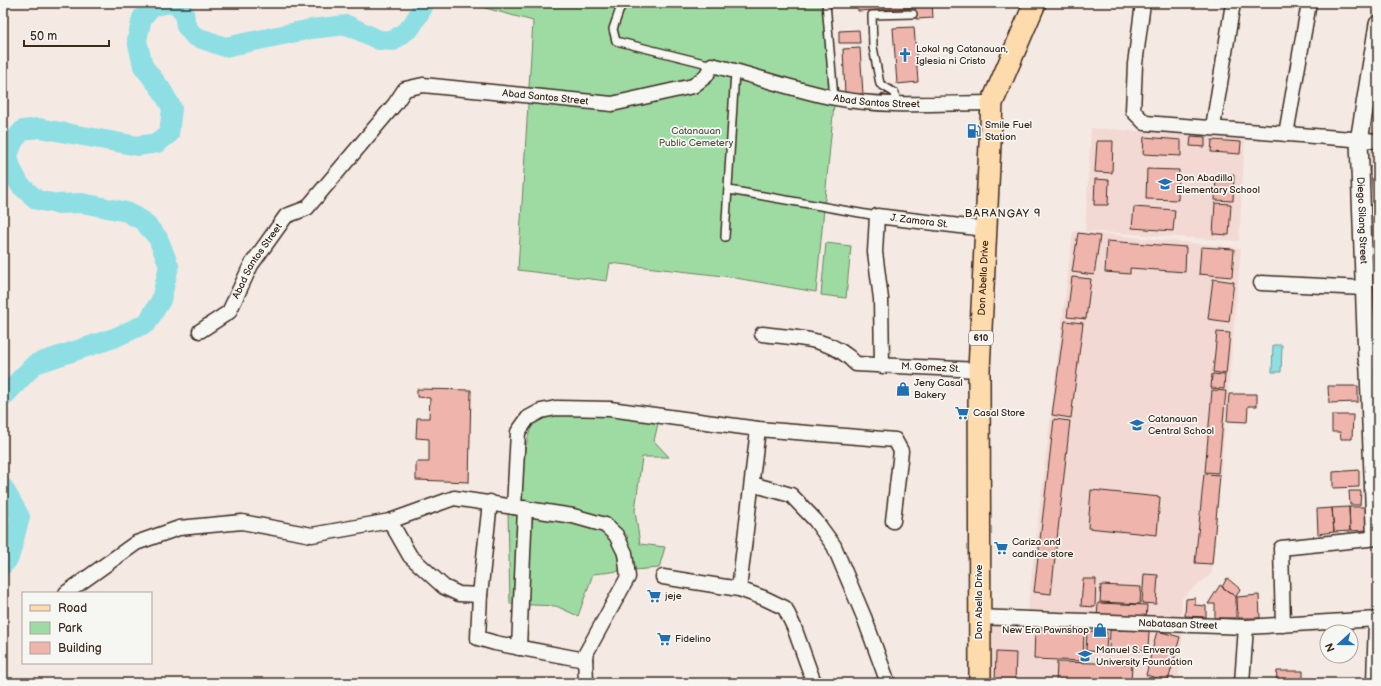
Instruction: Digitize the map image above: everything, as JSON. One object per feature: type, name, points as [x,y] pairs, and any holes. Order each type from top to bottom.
[{"type":"main road","name":"Don Abella Drive","points":[[980,683],[978,616],[979,370],[992,103],[1035,3]]},
{"type":"street","points":[[1142,3],[1135,64],[1133,111],[1145,123],[1213,127],[1378,141]]},
{"type":"street","points":[[1213,127],[1233,3]]},
{"type":"street","points":[[1286,134],[1309,3]]},
{"type":"street","name":"Diego Silang Street","points":[[1376,538],[1373,359],[1364,288],[1359,140],[1378,24]]},
{"type":"street","name":"Abad Santos Street","points":[[200,331],[229,312],[251,265],[286,216],[306,208],[395,104],[405,89],[423,85],[612,104],[693,86],[706,76],[712,65],[834,98],[898,105],[992,103]]},
{"type":"street","points":[[877,216],[874,252],[881,299],[882,366]]},
{"type":"street","name":"J. Zamora St.","points":[[877,216],[985,228]]},
{"type":"street","points":[[1262,283],[1364,288]]},
{"type":"street","name":"M. Gomez St.","points":[[762,334],[808,339],[834,347],[848,356],[856,364],[979,370]]},
{"type":"street","points":[[519,648],[518,432],[528,418],[541,412],[556,408],[610,409],[758,429],[895,440],[901,451],[893,520]]},
{"type":"street","points":[[739,589],[758,429]]},
{"type":"street","points":[[752,484],[791,494],[815,520],[834,546],[864,617],[888,683]]},
{"type":"street","points":[[67,592],[136,543],[179,528],[242,522],[312,535],[390,521],[454,498],[490,502],[573,516],[605,525],[616,535],[624,553],[628,577],[585,655],[586,683]]},
{"type":"street","points":[[490,502],[480,595],[478,638],[519,648],[585,660]]},
{"type":"street","points":[[390,521],[410,556],[444,587],[459,594],[480,595]]},
{"type":"street","points":[[1283,625],[1281,548],[1376,538]]},
{"type":"street","points":[[663,577],[739,589],[764,598],[785,608],[794,627],[814,682]]},
{"type":"street","name":"Nabatasan Street","points":[[978,616],[1246,627],[1377,619]]},
{"type":"street","points":[[1374,683],[1377,619]]},
{"type":"street","points":[[1242,683],[1246,627]]},
{"type":"lane","points":[[622,3],[613,29],[616,41],[712,65]]},
{"type":"lane","points":[[826,3],[834,98]]},
{"type":"lane","points":[[898,105],[895,94],[880,84],[873,47],[872,15],[913,14]]},
{"type":"lane","points":[[725,237],[735,71]]},
{"type":"lane","points":[[729,190],[877,216]]},
{"type":"shaded area","name":"Don Abadilla Elementary School","points":[[1091,128],[1245,138],[1239,241],[1085,231]]},
{"type":"shaded area","points":[[1369,151],[1378,151],[1378,354],[1371,354]]},
{"type":"shaded area","name":"Catanauan Central School","points":[[1073,231],[1241,248],[1212,573],[1182,598],[1181,616],[1027,613]]},
{"type":"shaded area","name":"Manuel S. Enverga University Foundation","points":[[990,619],[1183,628],[1178,683],[989,683]]},
{"type":"green space","name":"Catanauan Public Cemetery","points":[[467,3],[825,3],[835,94],[816,292],[724,276],[610,263],[607,281],[518,270],[533,21]]},
{"type":"green space","points":[[826,243],[851,246],[846,298],[821,295]]},
{"type":"green space","points":[[558,412],[659,419],[654,441],[669,457],[642,457],[635,511],[640,544],[665,547],[659,568],[633,570],[627,535],[598,517],[519,503],[522,461],[532,422]]},
{"type":"green space","points":[[508,512],[605,525],[615,545],[620,571],[593,574],[578,616],[556,606],[510,604]]},
{"type":"water","points":[[1273,345],[1282,345],[1281,372],[1272,372]]},
{"type":"building","points":[[857,3],[914,3],[914,8],[858,11]]},
{"type":"building","points":[[915,3],[932,3],[933,18],[916,19]]},
{"type":"building","name":"Lokal ng Catanauan, Iglesia ni Cristo","points":[[914,27],[918,82],[897,84],[893,28]]},
{"type":"building","points":[[859,30],[860,43],[839,43],[839,31]]},
{"type":"building","points":[[860,48],[863,94],[845,95],[843,49]]},
{"type":"building","points":[[888,93],[889,99],[881,101],[880,95]]},
{"type":"building","points":[[1191,136],[1205,137],[1205,147],[1190,146]]},
{"type":"building","points":[[1144,137],[1181,140],[1181,156],[1143,154]]},
{"type":"building","points":[[1212,140],[1241,142],[1240,154],[1211,152]]},
{"type":"building","points":[[1097,141],[1113,141],[1112,173],[1095,172]]},
{"type":"building","points":[[1378,165],[1378,197],[1373,198],[1371,166]]},
{"type":"building","points":[[1147,169],[1179,170],[1178,200],[1146,199]]},
{"type":"building","points":[[1216,174],[1234,175],[1233,201],[1215,200]]},
{"type":"building","points":[[1095,179],[1109,180],[1108,205],[1094,205]]},
{"type":"building","points":[[1215,203],[1231,204],[1229,235],[1213,234]]},
{"type":"building","points":[[1134,207],[1175,210],[1173,231],[1132,228]]},
{"type":"building","points":[[1078,233],[1100,236],[1094,275],[1072,272]]},
{"type":"building","points":[[1107,241],[1186,247],[1185,272],[1130,268],[1130,274],[1105,272]]},
{"type":"building","points":[[1201,247],[1234,249],[1232,277],[1199,274]]},
{"type":"building","points":[[1072,277],[1091,279],[1086,319],[1067,317]]},
{"type":"building","points":[[1213,279],[1234,282],[1229,322],[1208,319]]},
{"type":"building","points":[[1065,321],[1083,323],[1071,418],[1052,415]]},
{"type":"building","points":[[1217,332],[1230,333],[1226,374],[1213,372]]},
{"type":"building","points":[[1212,374],[1225,375],[1224,389],[1211,388]]},
{"type":"building","points":[[1328,386],[1358,386],[1358,402],[1329,403]]},
{"type":"building","points":[[417,389],[471,390],[469,482],[416,480],[416,462],[429,462],[429,439],[416,438],[417,418],[429,418],[430,398],[417,397]]},
{"type":"building","points":[[1212,390],[1226,391],[1218,473],[1205,472]]},
{"type":"building","points":[[1229,394],[1257,394],[1257,406],[1248,406],[1247,422],[1227,421]]},
{"type":"building","points":[[1332,415],[1353,415],[1352,439],[1341,439],[1340,432],[1332,432]]},
{"type":"building","points":[[1054,419],[1070,421],[1051,594],[1034,592]]},
{"type":"building","points":[[1359,470],[1359,487],[1333,488],[1333,472]]},
{"type":"building","points":[[1204,474],[1220,475],[1212,564],[1195,563]]},
{"type":"building","points":[[1091,490],[1160,497],[1157,535],[1088,528]]},
{"type":"building","points":[[1349,491],[1361,491],[1360,505],[1350,505]]},
{"type":"building","points":[[1349,507],[1368,507],[1368,530],[1350,531]]},
{"type":"building","points":[[1349,507],[1350,531],[1334,532],[1332,508]]},
{"type":"building","points":[[1332,508],[1334,532],[1318,534],[1317,509]]},
{"type":"building","points":[[1144,574],[1158,575],[1156,604],[1142,603]]},
{"type":"building","points":[[1227,578],[1240,589],[1236,597],[1222,587]]},
{"type":"building","points":[[1083,579],[1096,579],[1095,607],[1081,606]]},
{"type":"building","points":[[1101,585],[1141,587],[1140,604],[1100,602]]},
{"type":"building","points":[[1220,585],[1236,597],[1236,618],[1215,618],[1215,604],[1208,604]]},
{"type":"building","points":[[1259,595],[1260,618],[1238,618],[1237,597]]},
{"type":"building","points":[[1195,598],[1195,605],[1206,606],[1206,617],[1185,616],[1186,599]]},
{"type":"building","points":[[1098,603],[1147,605],[1146,620],[1097,618]]},
{"type":"building","points":[[1035,629],[1084,630],[1083,661],[1034,659]]},
{"type":"building","points":[[1110,630],[1149,631],[1148,650],[1109,649]]},
{"type":"building","points":[[1087,631],[1107,632],[1106,652],[1086,651]]},
{"type":"building","points":[[1157,631],[1180,637],[1168,681],[1146,675]]},
{"type":"building","points":[[996,652],[1016,653],[1015,683],[995,683]]},
{"type":"building","points":[[1057,662],[1132,664],[1131,683],[1056,683]]},
{"type":"building","points":[[1277,671],[1303,671],[1303,683],[1276,683]]},
{"type":"waterway","points":[[3,397],[35,364],[114,338],[147,323],[161,300],[169,266],[158,238],[143,221],[127,212],[82,203],[57,204],[37,200],[20,185],[11,168],[8,155],[14,140],[23,130],[39,128],[138,146],[157,143],[169,134],[172,108],[161,89],[143,66],[137,40],[142,18],[152,6],[171,3]]},
{"type":"waterway","points":[[176,3],[184,13],[186,26],[194,36],[225,47],[311,29],[347,25],[379,40],[393,41],[411,27],[423,7],[423,3]]},
{"type":"waterway","points":[[3,487],[20,517],[9,558],[3,565]]},
{"type":"place","name":"Lokal ng Catanauan, Iglesia ni Cristo","points":[[905,55]]},
{"type":"place","name":"Smile Fuel Station","points":[[974,131]]},
{"type":"place","name":"Don Abadilla Elementary School","points":[[1165,184]]},
{"type":"place","name":"Jeny Casal Bakery","points":[[903,389]]},
{"type":"place","name":"Casal Store","points":[[962,413]]},
{"type":"place","name":"Catanauan Central School","points":[[1137,425]]},
{"type":"place","name":"Cariza and candice store","points":[[1001,548]]},
{"type":"place","name":"jeje","points":[[654,596]]},
{"type":"place","name":"New Era Pawnshop","points":[[1100,630]]},
{"type":"place","name":"Fidelino","points":[[664,639]]},
{"type":"place","name":"Manuel S. Enverga University Foundation","points":[[1085,656]]},
{"type":"district","name":"BARANGAY 9","points":[[1003,213]]}]
